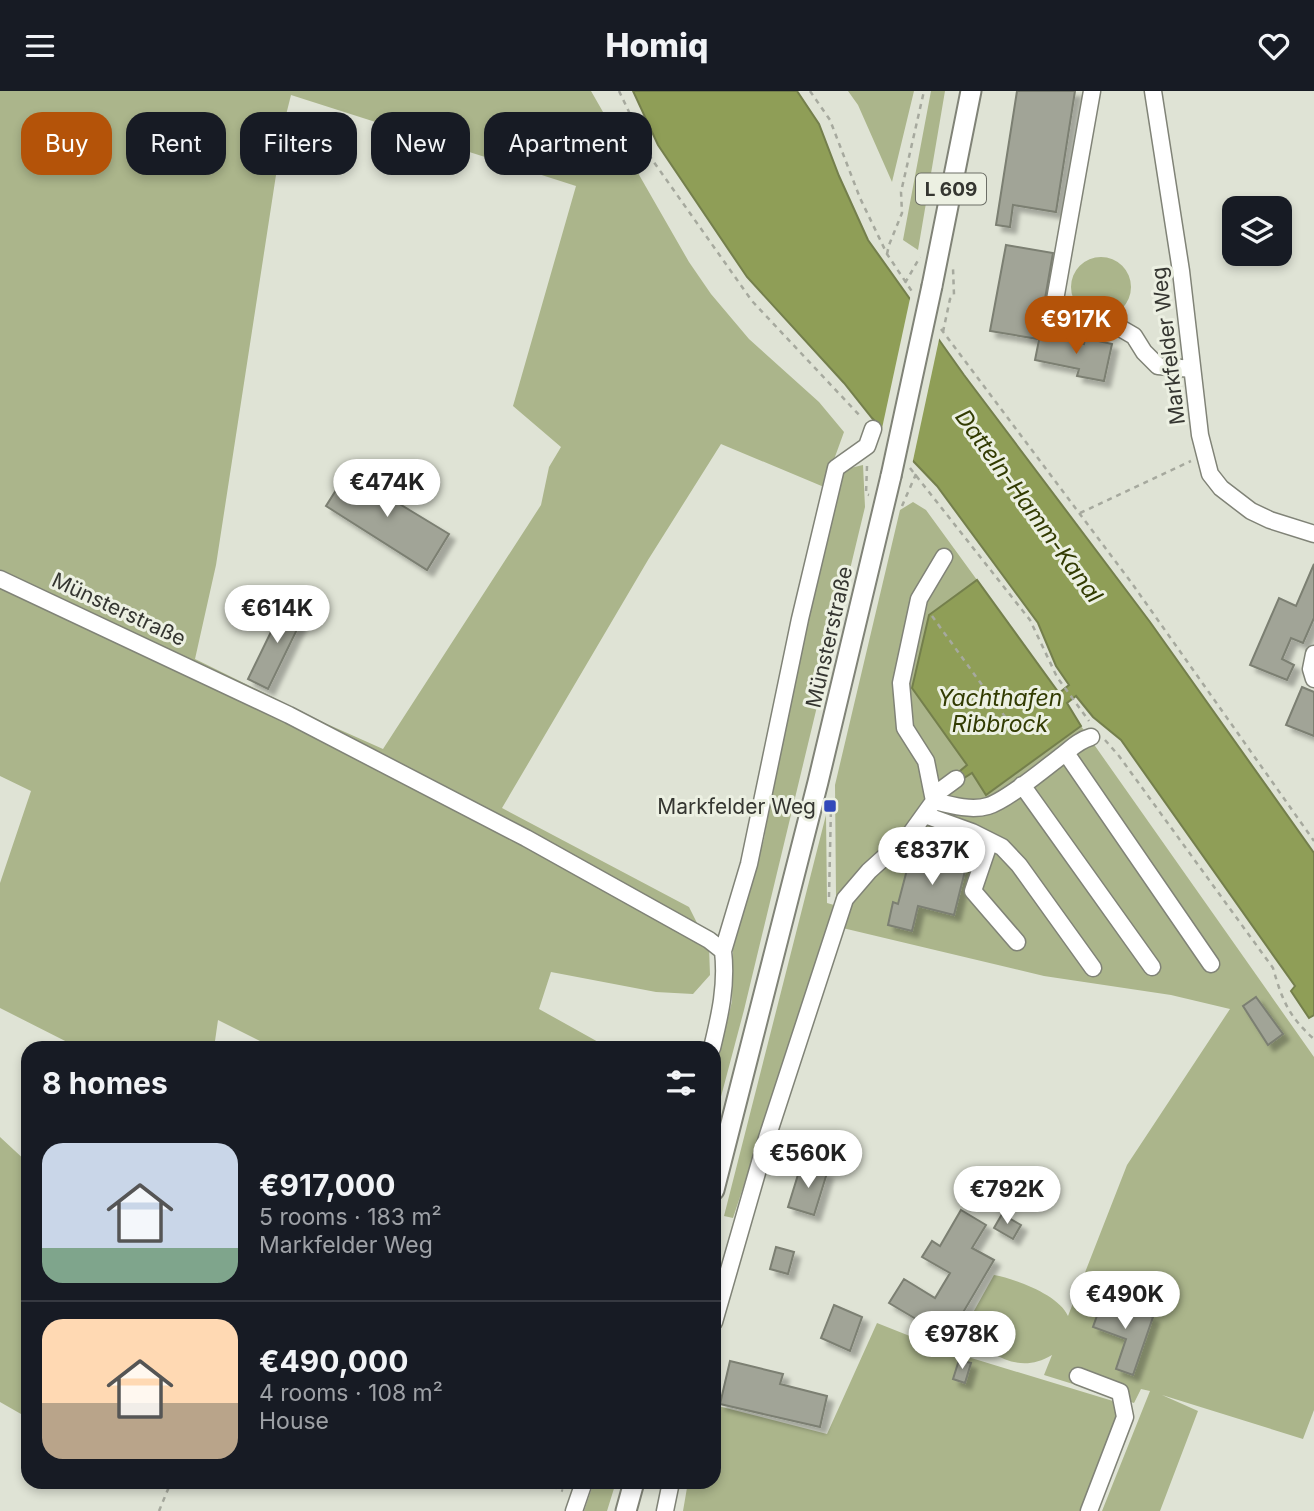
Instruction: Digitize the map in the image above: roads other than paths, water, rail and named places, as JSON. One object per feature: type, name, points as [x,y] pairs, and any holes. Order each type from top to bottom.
[{"type":"main road","name":"Münsterstraße","points":[[721,1162],[891,476],[971,91]]},
{"type":"main road","points":[[626,1511],[632,1489]]},
{"type":"street","points":[[1092,91],[1055,300],[1063,314],[1081,321],[1115,325],[1134,337],[1158,366],[1192,369]]},
{"type":"street","name":"Markfelder Weg","points":[[1153,91],[1181,271],[1200,436],[1210,474],[1221,488],[1251,511],[1314,534]]},
{"type":"street","points":[[714,1041],[723,998],[723,951],[749,864],[797,633],[836,468],[867,446],[873,429]]},
{"type":"street","points":[[931,804],[926,761],[905,728],[901,684],[919,599],[944,557]]},
{"type":"street","name":"Münsterstraße","points":[[0,579],[301,721],[538,844],[687,926],[723,951]]},
{"type":"street","points":[[1314,654],[1311,669],[1314,679]]},
{"type":"street","points":[[931,804],[987,807],[1022,785],[1078,741],[1095,733]]},
{"type":"street","points":[[1066,753],[1211,964]]},
{"type":"street","points":[[721,1298],[767,1138],[843,905],[869,871],[911,833],[931,804],[956,779]]},
{"type":"street","points":[[1022,785],[1152,967]]},
{"type":"street","points":[[931,804],[1002,847],[1019,865],[1093,968]]},
{"type":"street","points":[[990,841],[974,891],[1017,942]]},
{"type":"street","points":[[1078,1376],[1120,1392],[1125,1417],[1089,1511]]},
{"type":"street","points":[[665,1511],[670,1489]]},
{"type":"water","points":[[633,91],[797,91],[819,124],[868,240],[964,375],[1150,622],[1314,853],[1314,1015],[1309,1018],[1291,991],[1295,986],[1121,740],[1093,717],[1076,696],[1067,703],[1081,726],[986,795],[972,773],[958,782],[954,776],[967,765],[912,688],[929,615],[977,580],[1059,693],[1069,685],[1056,666],[1038,623],[937,486],[872,418],[844,383],[747,277],[658,145],[652,132],[652,112],[643,112]]},
{"type":"place","name":"Markfelder Weg","points":[[830,806]]},
{"type":"water label","name":"Datteln-Hamm-Kanal","points":[[1029,506]]},
{"type":"water label","name":"Yachthafen Ribbrock","points":[[1000,711]]}]
